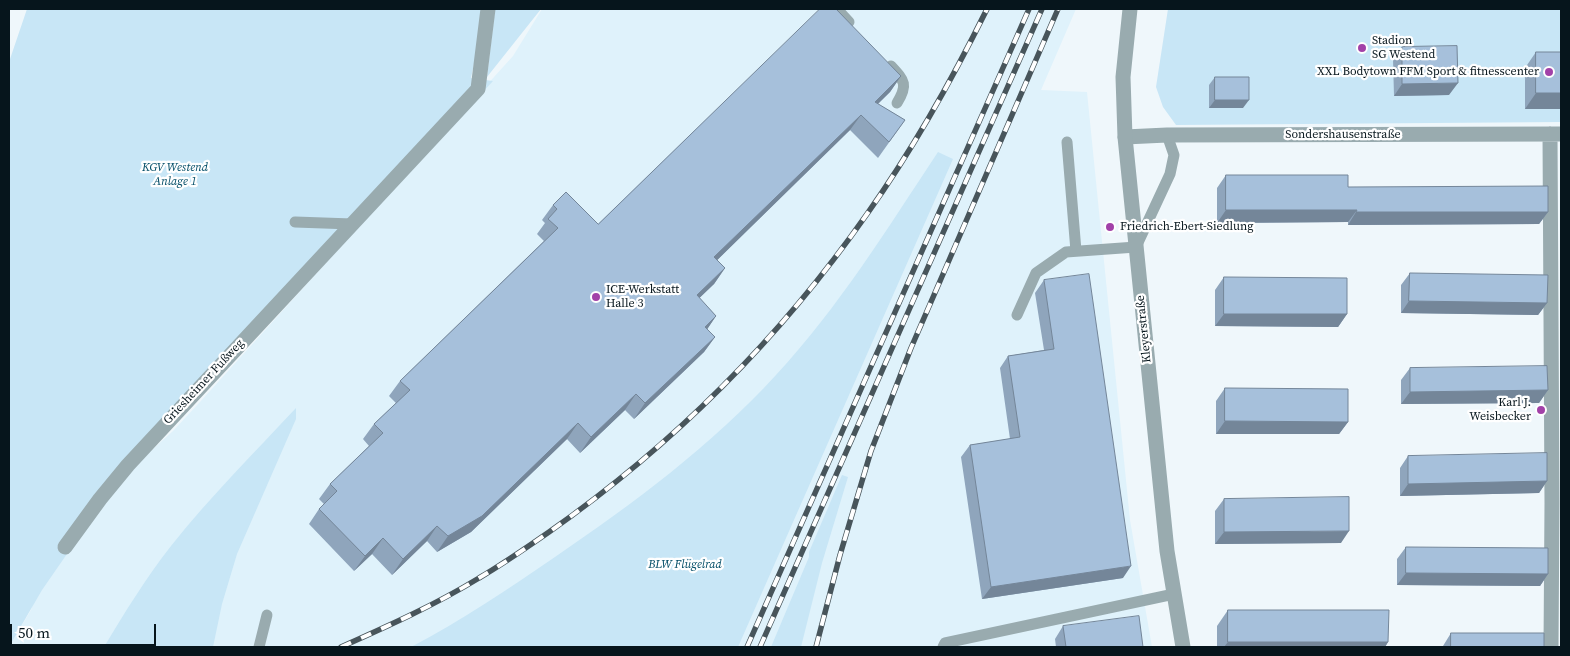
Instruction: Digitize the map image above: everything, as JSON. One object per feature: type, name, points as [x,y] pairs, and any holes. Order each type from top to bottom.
[{"type":"street","name":"Griesheimer Fußweg","points":[[65,547],[100,498],[128,465],[478,88],[488,9]]},
{"type":"street","name":"Kleyerstraße","points":[[1130,9],[1123,77],[1125,137],[1167,551],[1183,647]]},
{"type":"street","name":"Sondershausenstraße","points":[[1125,137],[1166,135],[1556,134]]},
{"type":"street","points":[[1551,647],[1556,134]]},
{"type":"lane","points":[[837,9],[855,29]]},
{"type":"lane","points":[[881,56],[901,76],[904,85],[903,93],[897,103]]},
{"type":"lane","points":[[1017,315],[1036,272],[1066,252],[1136,246],[1170,174],[1174,155],[1166,135]]},
{"type":"lane","points":[[1067,142],[1076,251]]},
{"type":"lane","points":[[295,222],[352,224]]},
{"type":"lane","points":[[943,647],[945,643],[1174,594]]},
{"type":"lane","points":[[259,647],[266,615]]},
{"type":"shaded area","points":[[542,9],[1076,9],[1041,90],[1087,92],[1130,520],[1152,647],[9,647],[31,610],[43,576],[132,468],[173,431],[200,402],[513,56]]},
{"type":"green space","name":"KGV Westend Anlage 1","points":[[27,9],[484,9],[471,78],[493,81],[132,468],[78,538],[42,590],[9,647],[9,62]]},
{"type":"green space","points":[[495,9],[541,9],[487,77]]},
{"type":"green space","name":"Stadion SG Westend","points":[[1168,9],[1561,9],[1561,122],[1176,125],[1163,107],[1156,87]]},
{"type":"green space","name":"BLW Flügelrad","points":[[938,152],[953,159],[738,647],[411,647],[484,604],[585,537],[671,472],[725,426],[776,375],[821,322],[862,267]]},
{"type":"green space","points":[[296,408],[296,419],[237,554],[222,604],[213,647],[104,647],[136,595],[171,546]]},
{"type":"green space","points":[[842,475],[848,477],[822,563],[801,647],[771,647],[809,557],[809,552]]},
{"type":"building","name":"ICE-Werkstatt Halle 3","points":[[820,9],[836,9],[901,76],[875,102],[905,120],[889,142],[861,115],[714,257],[725,268],[697,295],[716,316],[705,327],[715,337],[645,403],[636,394],[591,437],[578,423],[482,516],[448,536],[437,526],[403,559],[383,538],[365,556],[319,509],[337,491],[330,484],[383,433],[374,424],[410,390],[400,381],[558,228],[548,219],[557,209],[553,205],[566,192],[598,224]]},
{"type":"building","points":[[1457,46],[1458,83],[1402,84],[1402,47]]},
{"type":"building","points":[[1536,52],[1561,52],[1561,93],[1536,93]]},
{"type":"building","points":[[1215,77],[1249,77],[1249,100],[1215,100]]},
{"type":"building","points":[[1226,175],[1348,175],[1348,187],[1548,186],[1548,212],[1226,210]]},
{"type":"building","points":[[1410,273],[1548,275],[1547,303],[1409,301]]},
{"type":"building","points":[[1089,274],[1131,566],[991,587],[970,445],[1020,437],[1008,356],[1054,349],[1044,280]]},
{"type":"building","points":[[1224,277],[1347,278],[1347,314],[1224,314]]},
{"type":"building","points":[[1547,366],[1548,390],[1410,392],[1410,368]]},
{"type":"building","points":[[1225,388],[1348,389],[1348,422],[1225,421]]},
{"type":"building","points":[[1547,453],[1547,481],[1408,484],[1408,456]]},
{"type":"building","points":[[1349,497],[1349,531],[1224,532],[1224,499]]},
{"type":"building","points":[[1406,547],[1548,548],[1548,574],[1406,573]]},
{"type":"building","points":[[1228,610],[1389,610],[1388,642],[1228,642]]},
{"type":"building","points":[[1139,616],[1143,647],[1066,647],[1063,626]]},
{"type":"building","points":[[1451,633],[1544,633],[1544,647],[1451,647]]},
{"type":"railway","points":[[341,647],[445,597],[488,573],[523,550],[595,498],[639,463],[722,387],[798,304],[867,214],[931,114],[987,9]]},
{"type":"railway","points":[[747,647],[1029,9]]},
{"type":"railway","points":[[760,647],[1042,9]]},
{"type":"railway","points":[[816,647],[840,555],[871,451],[911,348],[1058,9]]},
{"type":"place","name":"Stadion SG Westend","points":[[1362,48]]},
{"type":"place","name":"XXL Bodytown FFM Sport & fitnesscenter","points":[[1549,72]]},
{"type":"place","name":"Friedrich-Ebert-Siedlung","points":[[1110,227]]},
{"type":"place","name":"ICE-Werkstatt Halle 3","points":[[596,297]]},
{"type":"place","name":"Karl J. Weisbecker","points":[[1541,410]]}]
